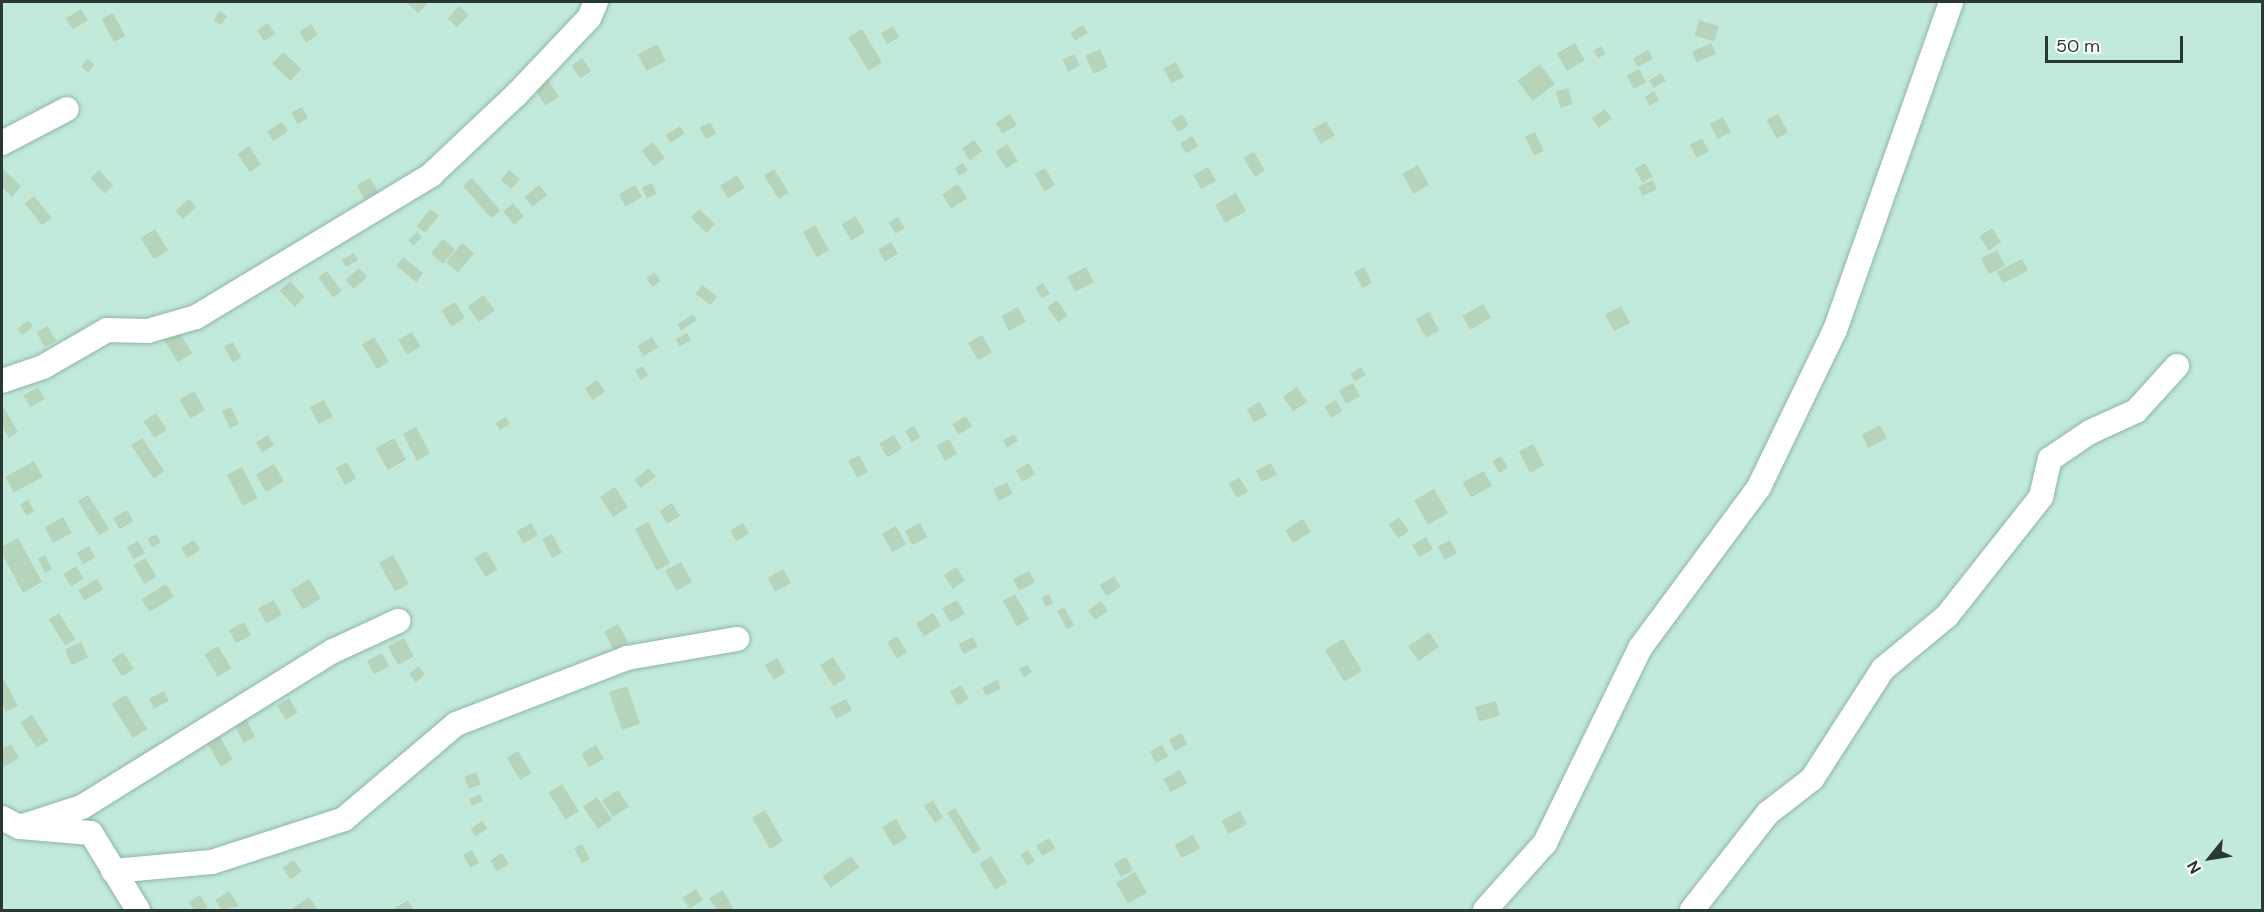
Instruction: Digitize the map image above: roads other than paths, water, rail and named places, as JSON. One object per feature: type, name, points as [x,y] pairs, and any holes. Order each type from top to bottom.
[{"type":"street","points":[[2,381],[43,367],[107,330],[148,331],[196,317],[436,171],[516,95],[589,18],[596,2]]},
{"type":"street","points":[[1485,910],[1545,843],[1640,648],[1759,487],[1835,330],[1951,2]]},
{"type":"street","points":[[2,143],[67,109]]},
{"type":"street","points":[[1692,910],[1768,813],[1812,779],[1883,669],[1954,607],[2041,497],[2050,459],[2090,432],[2136,411],[2177,366]]},
{"type":"street","points":[[11,822],[82,807],[333,651],[398,621]]},
{"type":"street","points":[[113,871],[212,862],[344,819],[456,724],[627,658],[737,639]]},
{"type":"street","points":[[11,822],[91,832],[138,910]]}]
